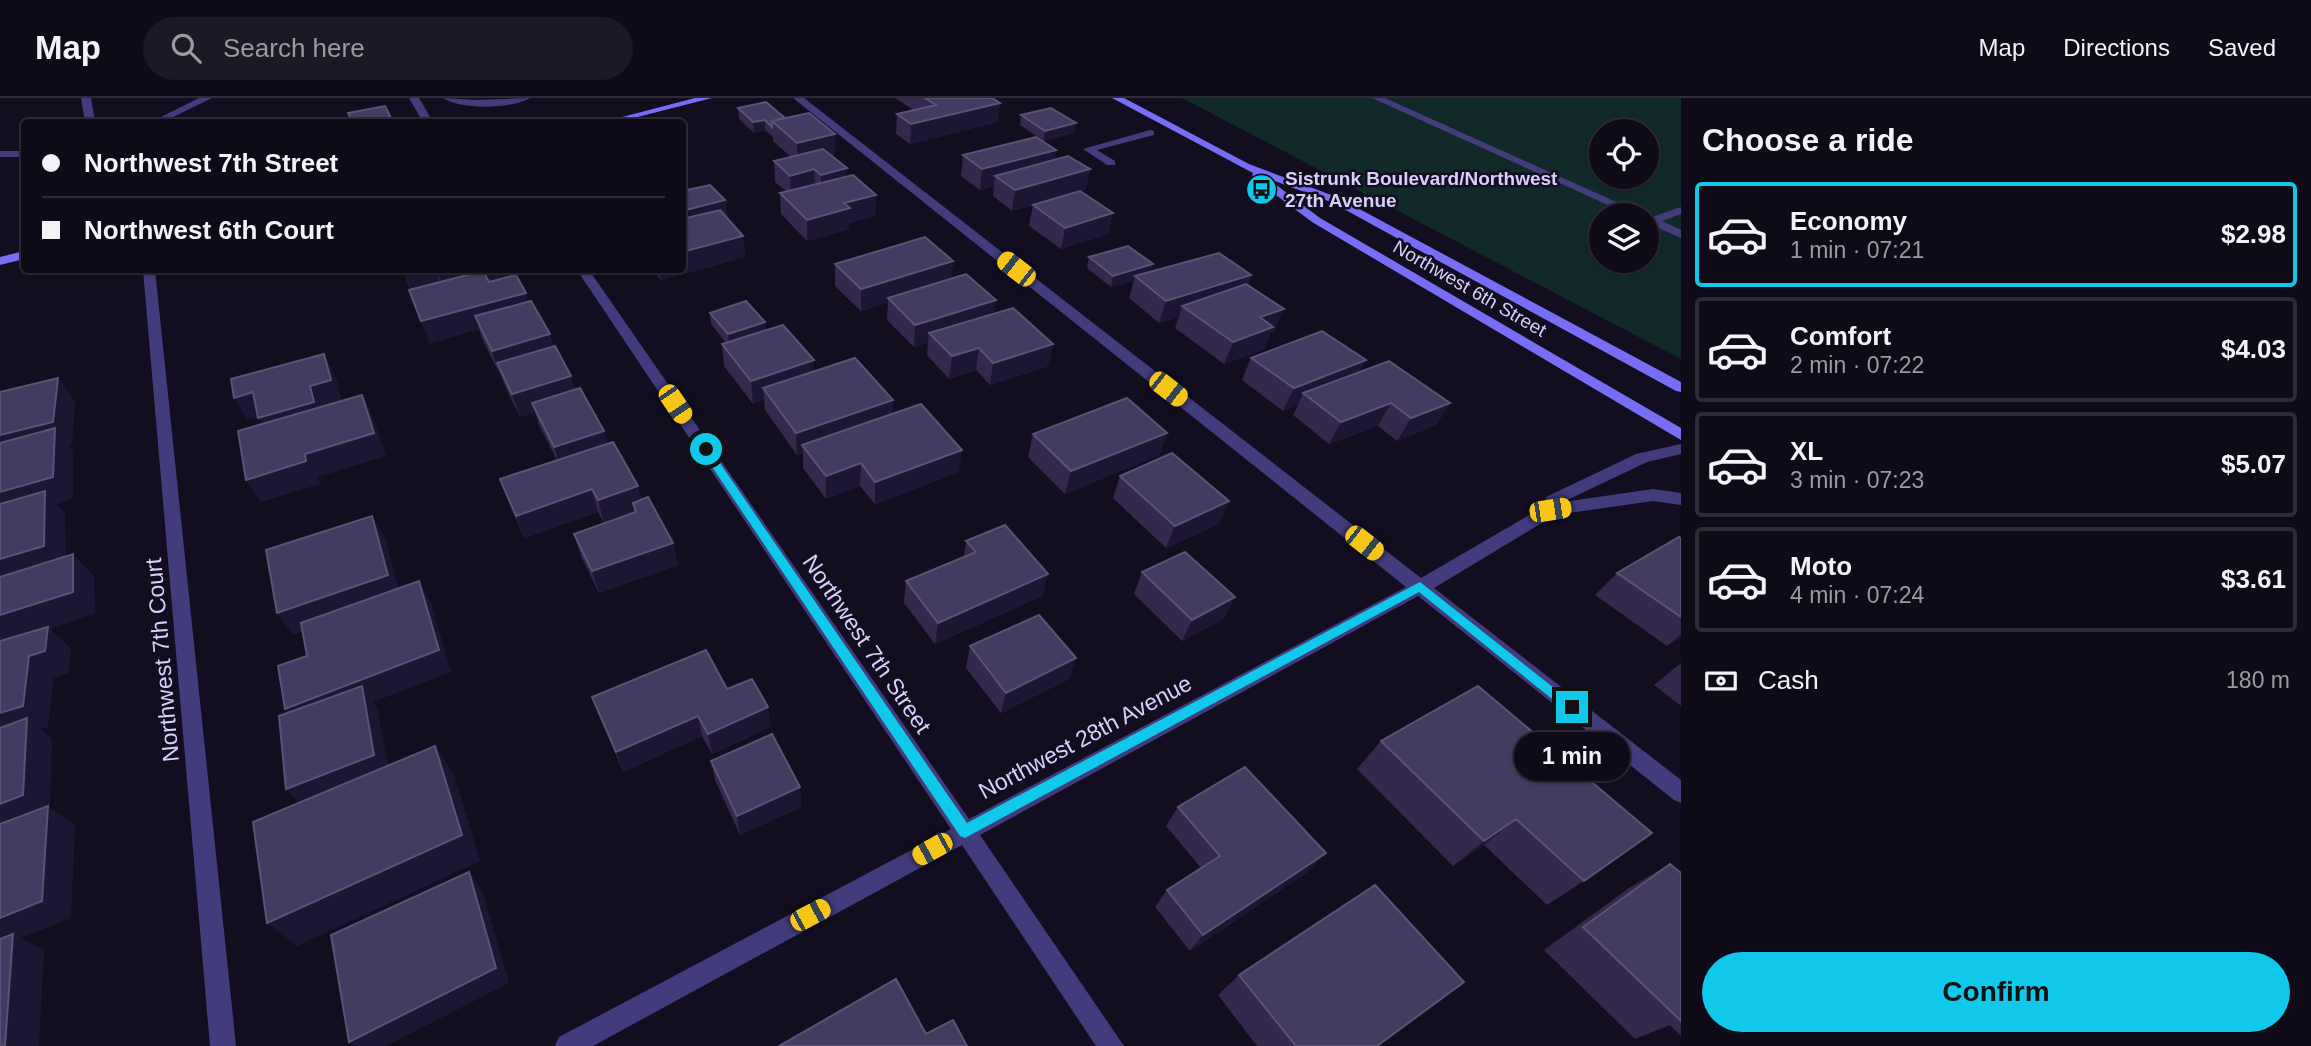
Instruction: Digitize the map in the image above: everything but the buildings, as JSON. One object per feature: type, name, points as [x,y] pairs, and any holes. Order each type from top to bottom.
[{"type":"street","points":[[86,98],[90,119]]},
{"type":"street","points":[[162,119],[207,98]]},
{"type":"street","points":[[414,98],[426,119]]},
{"type":"street","points":[[448,98],[461,103],[495,104],[525,98]]},
{"type":"street","points":[[620,119],[707,98]]},
{"type":"street","points":[[798,98],[1681,793]]},
{"type":"street","name":"Northwest 6th Street","points":[[1117,98],[1245,166],[1335,200],[1681,388]]},
{"type":"street","points":[[1377,98],[1612,203]]},
{"type":"street","points":[[1111,163],[1088,149],[1150,133]]},
{"type":"street","points":[[0,154],[21,154]]},
{"type":"street","name":"Northwest 6th Street","points":[[1245,166],[1316,220],[1681,435]]},
{"type":"street","points":[[1659,217],[1681,210]]},
{"type":"street","points":[[1659,224],[1681,234]]},
{"type":"street","points":[[0,261],[21,256]]},
{"type":"street","name":"Northwest 7th Court","points":[[149,273],[223,1046]]},
{"type":"street","name":"Northwest 7th Street","points":[[585,273],[1111,1046]]},
{"type":"street","name":"Northwest 28th Avenue","points":[[1550,510],[1552,501],[1642,458],[1681,449]]},
{"type":"street","name":"Northwest 28th Avenue","points":[[568,1046],[1420,587],[1550,510],[1653,495],[1681,499]]},
{"type":"green space","points":[[1182,98],[1681,98],[1681,359]]},
{"type":"place","name":"Sistrunk Boulevard/Northwest 27th Avenue","points":[[1262,189]]},
{"type":"route","points":[[706,449],[965,831],[1420,587],[1572,707]]}]
